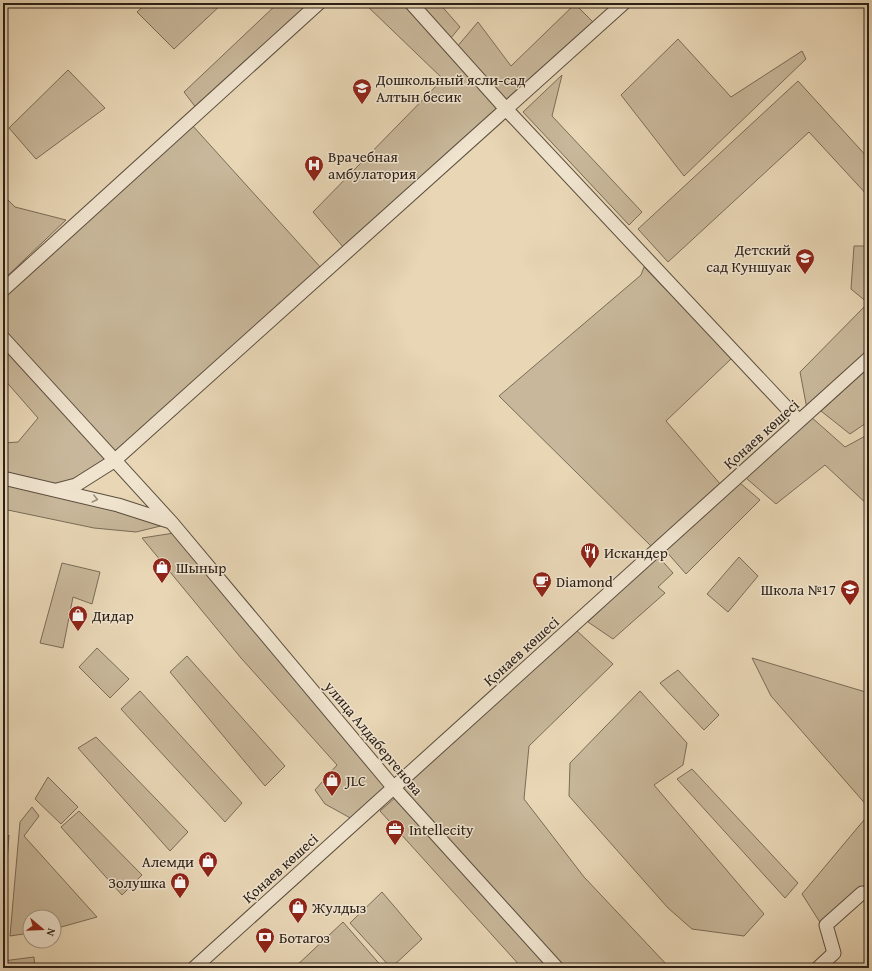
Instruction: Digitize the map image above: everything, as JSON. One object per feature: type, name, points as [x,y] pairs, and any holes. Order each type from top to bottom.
[{"type":"street","points":[[3,290],[319,3]]},
{"type":"street","points":[[411,3],[506,109],[799,421]]},
{"type":"street","points":[[57,490],[76,485],[114,461],[624,3]]},
{"type":"street","name":"улица Алдабергенова","points":[[3,338],[172,523],[394,788],[557,968]]},
{"type":"street","name":"Қонаев көшесі","points":[[194,968],[869,358]]},
{"type":"street","points":[[3,478],[118,505],[172,523]]},
{"type":"street","points":[[818,968],[834,953],[826,925],[862,893]]},
{"type":"shaded area","points":[[147,3],[223,3],[174,49],[137,12]]},
{"type":"shaded area","points":[[278,3],[310,3],[197,109],[184,92]]},
{"type":"shaded area","points":[[364,3],[405,3],[499,110],[344,248],[313,212],[443,79]]},
{"type":"shaded area","points":[[416,3],[439,3],[460,27],[450,39]]},
{"type":"shaded area","points":[[575,4],[593,22],[506,104],[456,48],[478,22],[511,66]]},
{"type":"shaded area","points":[[678,39],[731,97],[802,51],[806,59],[684,176],[621,95]]},
{"type":"shaded area","points":[[68,70],[105,108],[36,159],[9,128]]},
{"type":"shaded area","points":[[562,75],[552,116],[642,212],[629,225],[523,112]]},
{"type":"shaded area","points":[[798,81],[869,159],[869,197],[809,132],[668,262],[638,229]]},
{"type":"shaded area","points":[[192,125],[322,269],[116,455],[3,328],[3,296]]},
{"type":"shaded area","points":[[3,195],[15,207],[66,220],[3,280]]},
{"type":"shaded area","points":[[854,246],[869,246],[869,352],[807,409],[800,372],[868,303],[851,289]]},
{"type":"shaded area","points":[[644,267],[732,358],[666,421],[721,485],[651,546],[499,396],[641,275]]},
{"type":"shaded area","points":[[3,346],[109,461],[58,486],[3,474],[3,443],[18,442],[38,418],[3,378]]},
{"type":"shaded area","points":[[869,367],[869,421],[850,434],[821,411]]},
{"type":"shaded area","points":[[810,416],[845,447],[869,434],[869,506],[825,465],[776,504],[746,478]]},
{"type":"shaded area","points":[[3,483],[169,524],[136,532],[94,528],[3,509]]},
{"type":"shaded area","points":[[740,483],[760,500],[686,574],[665,550]]},
{"type":"shaded area","points":[[174,533],[387,787],[354,820],[325,804],[315,790],[337,765],[241,658],[142,538]]},
{"type":"shaded area","points":[[657,555],[673,573],[658,587],[665,593],[613,639],[588,622]]},
{"type":"shaded area","points":[[739,557],[758,576],[728,612],[707,594]]},
{"type":"shaded area","points":[[62,563],[100,572],[92,604],[73,597],[63,648],[40,643]]},
{"type":"shaded area","points":[[576,630],[613,664],[529,746],[524,799],[584,877],[667,965],[692,968],[565,968],[401,789]]},
{"type":"shaded area","points":[[97,648],[129,679],[110,698],[79,667]]},
{"type":"shaded area","points":[[187,656],[285,766],[265,786],[170,672]]},
{"type":"shaded area","points":[[752,658],[869,693],[869,808],[771,696]]},
{"type":"shaded area","points":[[678,670],[719,715],[704,730],[660,683]]},
{"type":"shaded area","points":[[140,691],[242,803],[225,822],[121,709]]},
{"type":"shaded area","points":[[640,691],[687,743],[683,765],[654,785],[764,914],[744,936],[692,929],[668,908],[569,796],[570,763]]},
{"type":"shaded area","points":[[96,737],[188,832],[170,851],[78,748]]},
{"type":"shaded area","points":[[692,769],[798,883],[785,898],[677,779]]},
{"type":"shaded area","points":[[48,777],[78,807],[61,824],[35,799]]},
{"type":"shaded area","points":[[396,797],[552,968],[522,968],[380,811]]},
{"type":"shaded area","points":[[32,807],[39,816],[24,836],[97,917],[62,927],[62,909],[22,909],[22,934],[10,936],[20,822]]},
{"type":"shaded area","points":[[79,811],[142,875],[122,895],[61,827]]},
{"type":"shaded area","points":[[869,814],[869,881],[821,924],[802,894]]},
{"type":"shaded area","points":[[9,835],[3,917],[3,841]]},
{"type":"shaded area","points":[[382,892],[422,939],[391,968],[350,923]]},
{"type":"shaded area","points":[[343,922],[383,968],[294,968]]},
{"type":"shaded area","points":[[34,957],[35,968],[3,968],[3,961]]},
{"type":"place","name":"Дошкольный ясли-сад Алтын бесик","points":[[362,105]]},
{"type":"place","name":"Врачебная амбулатория","points":[[314,182]]},
{"type":"place","name":"Детский сад Куншуак","points":[[805,275]]},
{"type":"place","name":"Искандер","points":[[590,569]]},
{"type":"place","name":"Шыныр","points":[[162,584]]},
{"type":"place","name":"Diamond","points":[[542,598]]},
{"type":"place","name":"Школа №17","points":[[850,606]]},
{"type":"place","name":"Дидар","points":[[78,632]]},
{"type":"place","name":"JLC","points":[[332,797]]},
{"type":"place","name":"Intellecity","points":[[395,846]]},
{"type":"place","name":"Алемди","points":[[208,878]]},
{"type":"place","name":"Золушка","points":[[180,899]]},
{"type":"place","name":"Жулдыз","points":[[298,924]]},
{"type":"place","name":"Ботагоз","points":[[265,954]]}]
